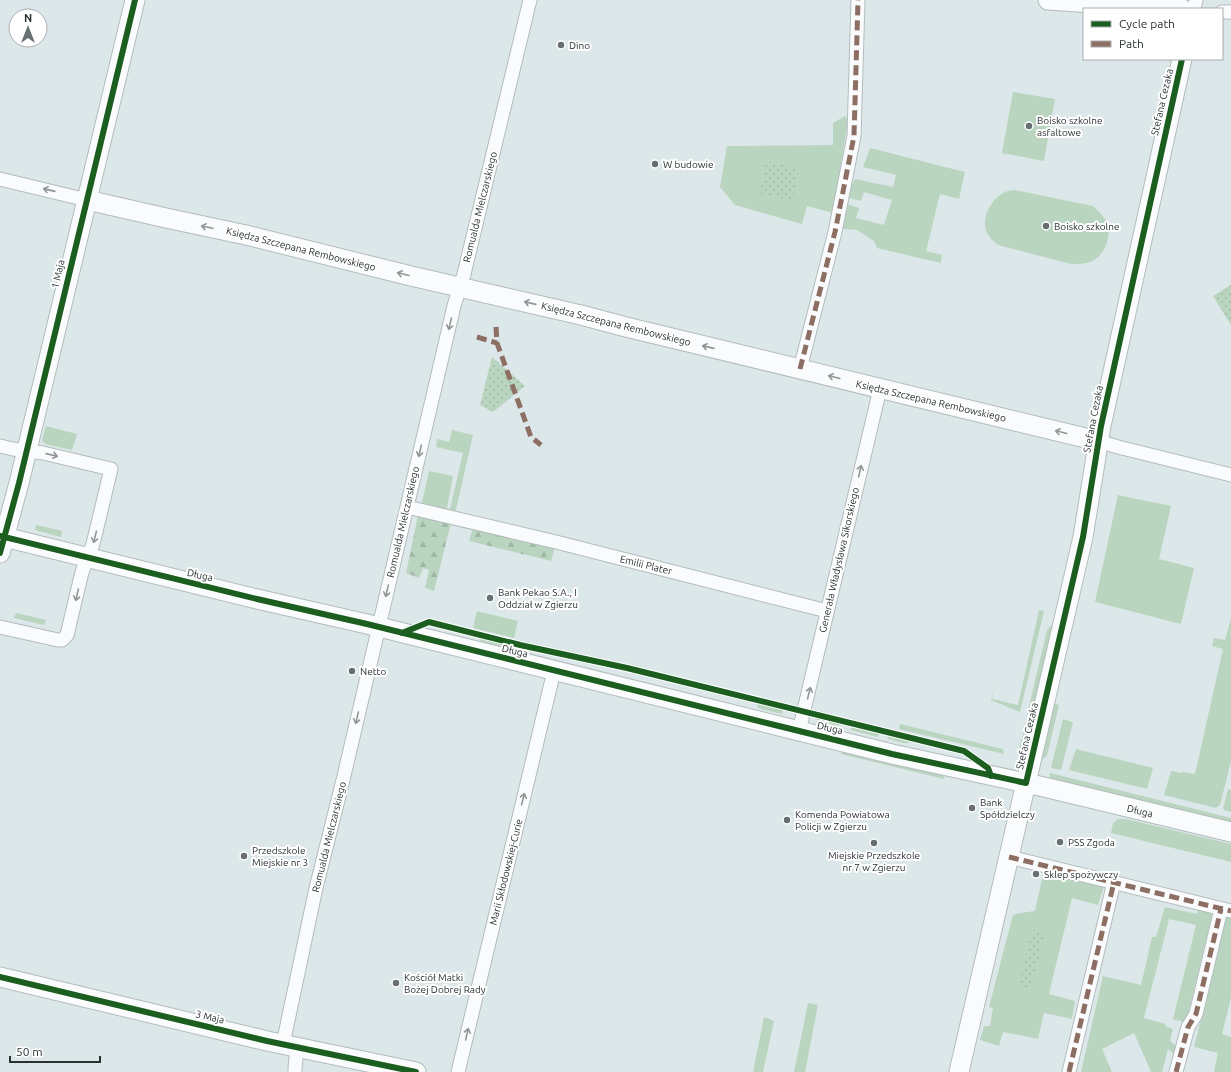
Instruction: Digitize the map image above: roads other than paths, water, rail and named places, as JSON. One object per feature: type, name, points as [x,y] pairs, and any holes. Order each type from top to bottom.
[{"type":"street","name":"1 Maja","points":[[1,542],[26,451],[135,0]]},
{"type":"street","name":"Romualda Mielczarskiego","points":[[296,1072],[290,1046],[316,888],[530,0]]},
{"type":"street","points":[[800,369],[835,232],[854,136],[858,0]]},
{"type":"street","points":[[1048,0],[1167,8]]},
{"type":"street","name":"Stefana Cezaka","points":[[958,1072],[1083,537],[1102,418],[1182,60]]},
{"type":"street","name":"Księdza Szczepana Rembowskiego","points":[[0,178],[87,200],[246,235],[581,315],[1098,441],[1231,475]]},
{"type":"street","name":"Generała Władysława Sikorskiego","points":[[799,731],[880,389]]},
{"type":"street","points":[[0,446],[43,453],[111,469],[93,544],[82,572],[68,632],[65,638],[62,640],[53,640],[0,627]]},
{"type":"street","name":"Emilii Plater","points":[[407,507],[646,564],[827,610]]},
{"type":"street","name":"Długa","points":[[1,542],[88,558],[379,627],[892,754],[1026,783],[1231,832]]},
{"type":"street","name":"Marii Skłodowskiej-Curie","points":[[458,1072],[554,671]]},
{"type":"street","points":[[1009,857],[1226,910],[1196,1014],[1188,1027],[1176,1072]]},
{"type":"street","points":[[1069,1072],[1114,882]]},
{"type":"street","name":"3 Maja","points":[[0,977],[290,1046],[416,1072]]},
{"type":"place","name":"Dino","points":[[561,45]]},
{"type":"place","name":"Boisko szkolne asfaltowe","points":[[1029,126]]},
{"type":"place","name":"W budowie","points":[[655,164]]},
{"type":"place","name":"Boisko szkolne","points":[[1046,226]]},
{"type":"place","name":"Bank Pekao S.A., I Oddział w Zgierzu","points":[[490,598]]},
{"type":"place","name":"Netto","points":[[352,671]]},
{"type":"place","name":"Bank Spółdzielczy","points":[[972,808]]},
{"type":"place","name":"Komenda Powiatowa Policji w Zgierzu","points":[[787,820]]},
{"type":"place","name":"PSS Zgoda","points":[[1060,842]]},
{"type":"place","name":"Miejskie Przedszkole nr 7 w Zgierzu","points":[[874,843]]},
{"type":"place","name":"Przedszkole Miejskie nr 3","points":[[244,856]]},
{"type":"place","name":"Sklep spożywczy","points":[[1036,874]]},
{"type":"place","name":"Kościół Matki Bożej Dobrej Rady","points":[[396,983]]}]
